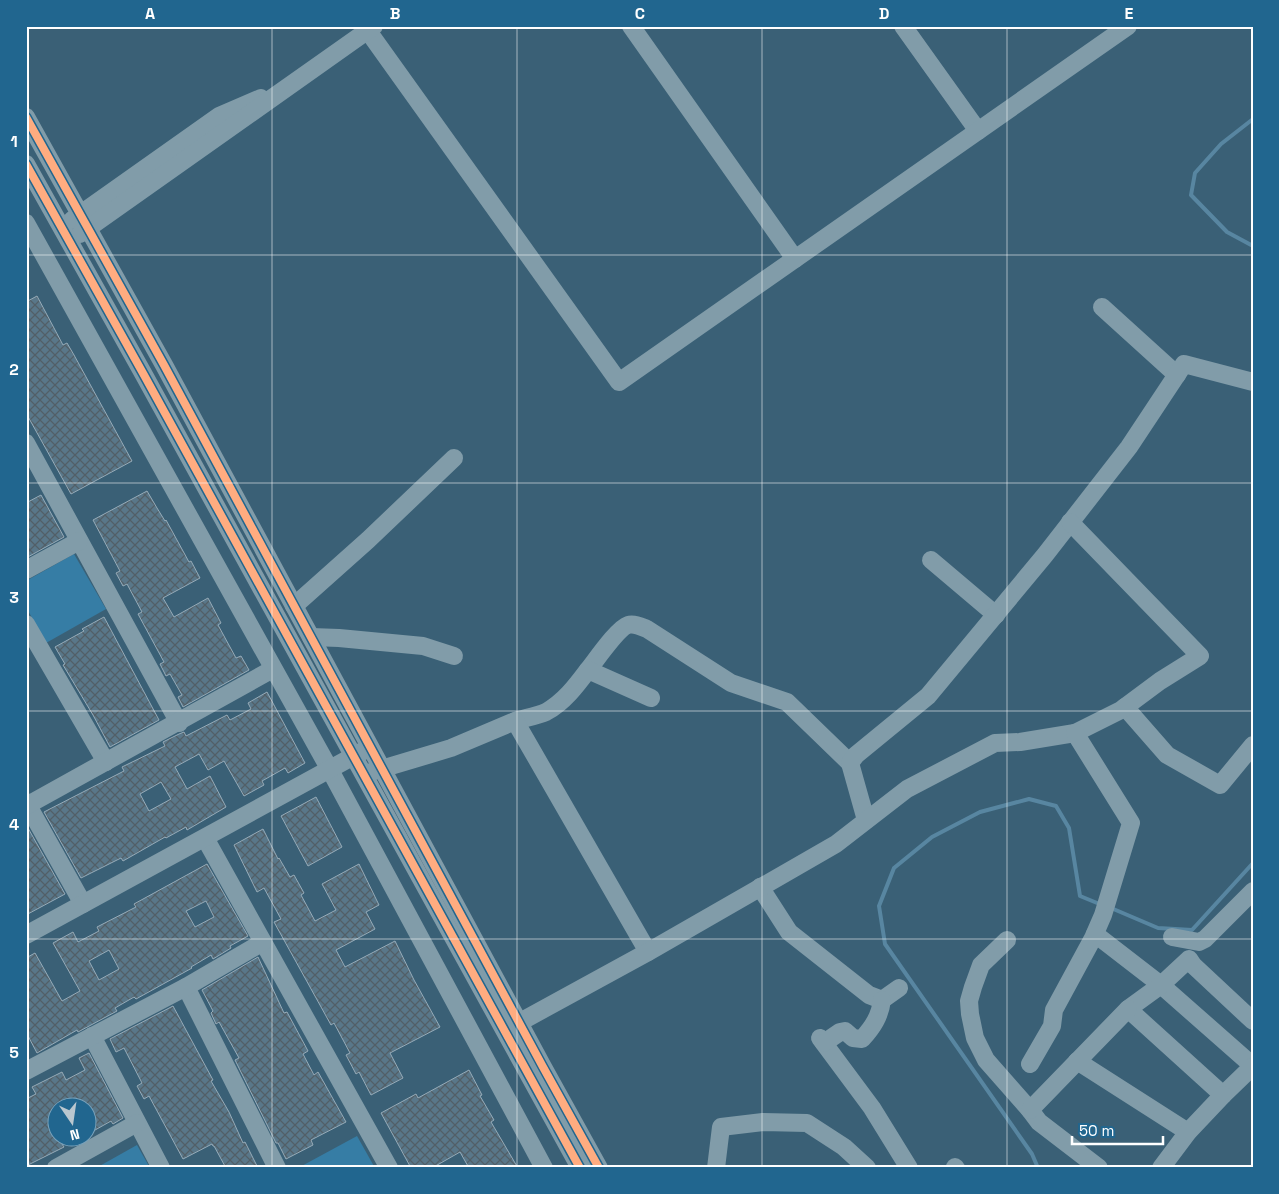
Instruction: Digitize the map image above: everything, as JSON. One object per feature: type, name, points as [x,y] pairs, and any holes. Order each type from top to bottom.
[{"type":"street","points":[[631,26],[795,259]]},
{"type":"street","points":[[903,26],[978,131]]},
{"type":"street","points":[[66,234],[219,116],[294,84],[371,28],[619,382],[1128,26]]},
{"type":"street","points":[[29,127],[85,221],[382,767],[580,1168]]},
{"type":"street","points":[[26,164],[363,775],[512,1027],[599,1168]]},
{"type":"street","points":[[26,223],[330,770],[544,1168]]},
{"type":"street","points":[[1102,307],[1177,374]]},
{"type":"street","points":[[850,763],[856,755],[928,696],[996,615],[1129,447],[1184,364],[1253,382]]},
{"type":"street","points":[[26,443],[33,471],[79,541],[179,723]]},
{"type":"street","points":[[294,606],[368,540],[454,458]]},
{"type":"street","points":[[512,1027],[648,952],[836,844],[907,789],[995,743],[1020,742],[1075,733],[1125,707],[1160,681],[1200,656],[1070,522]]},
{"type":"street","points":[[26,570],[79,541]]},
{"type":"street","points":[[931,560],[996,615]]},
{"type":"street","points":[[26,624],[106,762]]},
{"type":"street","points":[[363,775],[382,767],[451,748],[515,721],[545,712],[570,694],[621,630],[629,625],[647,629],[731,683],[788,702],[850,763],[866,820]]},
{"type":"street","points":[[311,637],[424,646],[454,656]]},
{"type":"street","points":[[84,904],[27,804],[179,723],[273,669]]},
{"type":"street","points":[[588,670],[651,698]]},
{"type":"street","points":[[1125,707],[1167,755],[1220,785],[1253,745]]},
{"type":"street","points":[[515,721],[648,952]]},
{"type":"street","points":[[1030,1064],[1052,1026],[1054,1010],[1095,934],[1103,915],[1131,823],[1075,733]]},
{"type":"street","points":[[26,936],[370,747]]},
{"type":"street","points":[[205,838],[389,1168]]},
{"type":"street","points":[[760,887],[788,932],[869,995],[882,1000]]},
{"type":"street","points":[[1030,1110],[1128,1009],[1160,985],[1189,959],[1199,942],[1205,939],[1253,891]]},
{"type":"street","points":[[1095,934],[1160,985],[1253,1066],[1188,1132],[1162,1168]]},
{"type":"street","points":[[1172,937],[1199,942]]},
{"type":"street","points":[[1007,940],[981,964],[969,1001],[975,1038],[986,1060],[1039,1122],[1099,1168]]},
{"type":"street","points":[[26,1072],[186,987],[263,942]]},
{"type":"street","points":[[1189,959],[1193,965],[1253,1021]]},
{"type":"street","points":[[186,987],[277,1168]]},
{"type":"street","points":[[899,988],[882,1000],[880,1013],[862,1039],[853,1038],[845,1031],[822,1041],[872,1108],[909,1168]]},
{"type":"street","points":[[1128,1009],[1223,1095]]},
{"type":"street","points":[[92,1036],[161,1168]]},
{"type":"street","points":[[1077,1061],[1188,1132]]},
{"type":"street","points":[[716,1168],[721,1126],[763,1122],[807,1124],[844,1147],[867,1168]]},
{"type":"street","points":[[56,1168],[137,1123]]},
{"type":"shaded area","points":[[74,554],[106,609],[46,643],[26,607],[26,581]]},
{"type":"shaded area","points":[[357,1136],[375,1168],[298,1168]]},
{"type":"shaded area","points":[[137,1145],[150,1168],[96,1168]]},
{"type":"building","points":[[37,296],[63,345],[67,343],[74,355],[132,461],[71,494],[26,413],[26,302]]},
{"type":"building","points":[[147,491],[200,578],[163,598],[174,617],[208,598],[221,623],[218,625],[236,658],[241,656],[249,670],[183,707],[178,697],[182,695],[170,674],[166,676],[160,664],[164,662],[138,614],[142,612],[127,584],[123,586],[116,573],[120,571],[93,520]]},
{"type":"building","points":[[41,495],[64,537],[26,558],[26,503]]},
{"type":"building","points":[[104,617],[159,720],[110,747],[63,665],[65,664],[55,647]]},
{"type":"building","points":[[267,692],[305,763],[288,773],[285,768],[262,781],[264,785],[244,796],[224,761],[208,770],[199,754],[175,767],[187,789],[210,776],[226,807],[187,830],[186,827],[123,861],[121,858],[81,878],[44,812],[124,771],[122,767],[165,746],[163,742],[179,734],[184,732],[186,736],[227,715],[230,720],[251,709],[248,703]],"holes":[[[161,782],[171,799],[149,811],[140,794]]]},
{"type":"building","points":[[316,797],[342,847],[308,866],[281,816]]},
{"type":"building","points":[[28,828],[65,894],[26,915],[26,829]]},
{"type":"building","points":[[263,829],[278,859],[290,877],[294,875],[304,893],[301,895],[315,921],[336,910],[322,884],[359,864],[379,905],[366,912],[375,929],[336,950],[345,967],[395,941],[440,1027],[390,1053],[403,1078],[371,1095],[359,1072],[356,1074],[346,1055],[350,1053],[334,1023],[331,1025],[274,922],[281,919],[264,888],[257,892],[234,845]]},
{"type":"building","points":[[207,864],[248,936],[230,946],[231,948],[213,959],[211,955],[192,968],[136,999],[134,997],[115,1008],[117,1011],[78,1032],[77,1030],[37,1053],[26,1032],[26,958],[35,953],[62,1001],[80,991],[53,943],[73,932],[78,942],[99,931],[97,927],[136,907],[134,904]],"holes":[[[206,901],[214,917],[195,927],[186,911]],[[109,950],[119,969],[99,980],[89,961]]]},
{"type":"building","points":[[258,957],[284,1013],[287,1012],[308,1051],[303,1054],[314,1075],[318,1072],[346,1122],[311,1140],[313,1145],[286,1159],[278,1143],[276,1143],[235,1060],[239,1058],[219,1022],[216,1024],[211,1013],[213,1011],[202,990]]},
{"type":"building","points":[[173,1006],[213,1080],[211,1081],[229,1112],[243,1143],[245,1142],[258,1168],[226,1168],[212,1144],[183,1159],[149,1096],[144,1099],[137,1086],[142,1083],[124,1048],[116,1052],[110,1039]]},
{"type":"building","points":[[89,1053],[123,1118],[113,1124],[111,1121],[98,1128],[98,1096],[48,1096],[48,1146],[64,1147],[26,1166],[26,1099],[36,1094],[32,1087],[62,1072],[66,1080],[85,1070],[79,1058]]},
{"type":"building","points":[[469,1070],[482,1095],[480,1096],[494,1120],[491,1122],[518,1168],[469,1168],[460,1152],[432,1168],[411,1168],[381,1113],[416,1094],[418,1098]]},
{"type":"waterway","points":[[1253,119],[1221,144],[1195,173],[1191,195],[1227,232],[1253,246]]},
{"type":"waterway","points":[[1038,1168],[1032,1154],[885,944],[879,906],[894,868],[932,837],[980,812],[1029,799],[1056,806],[1069,828],[1080,896],[1102,905]]},
{"type":"waterway","points":[[1111,908],[1158,928],[1192,930],[1253,863]]},
{"type":"cycle path","points":[[26,117],[164,365],[599,1168]]},
{"type":"cycle path","points":[[26,164],[580,1168]]}]
